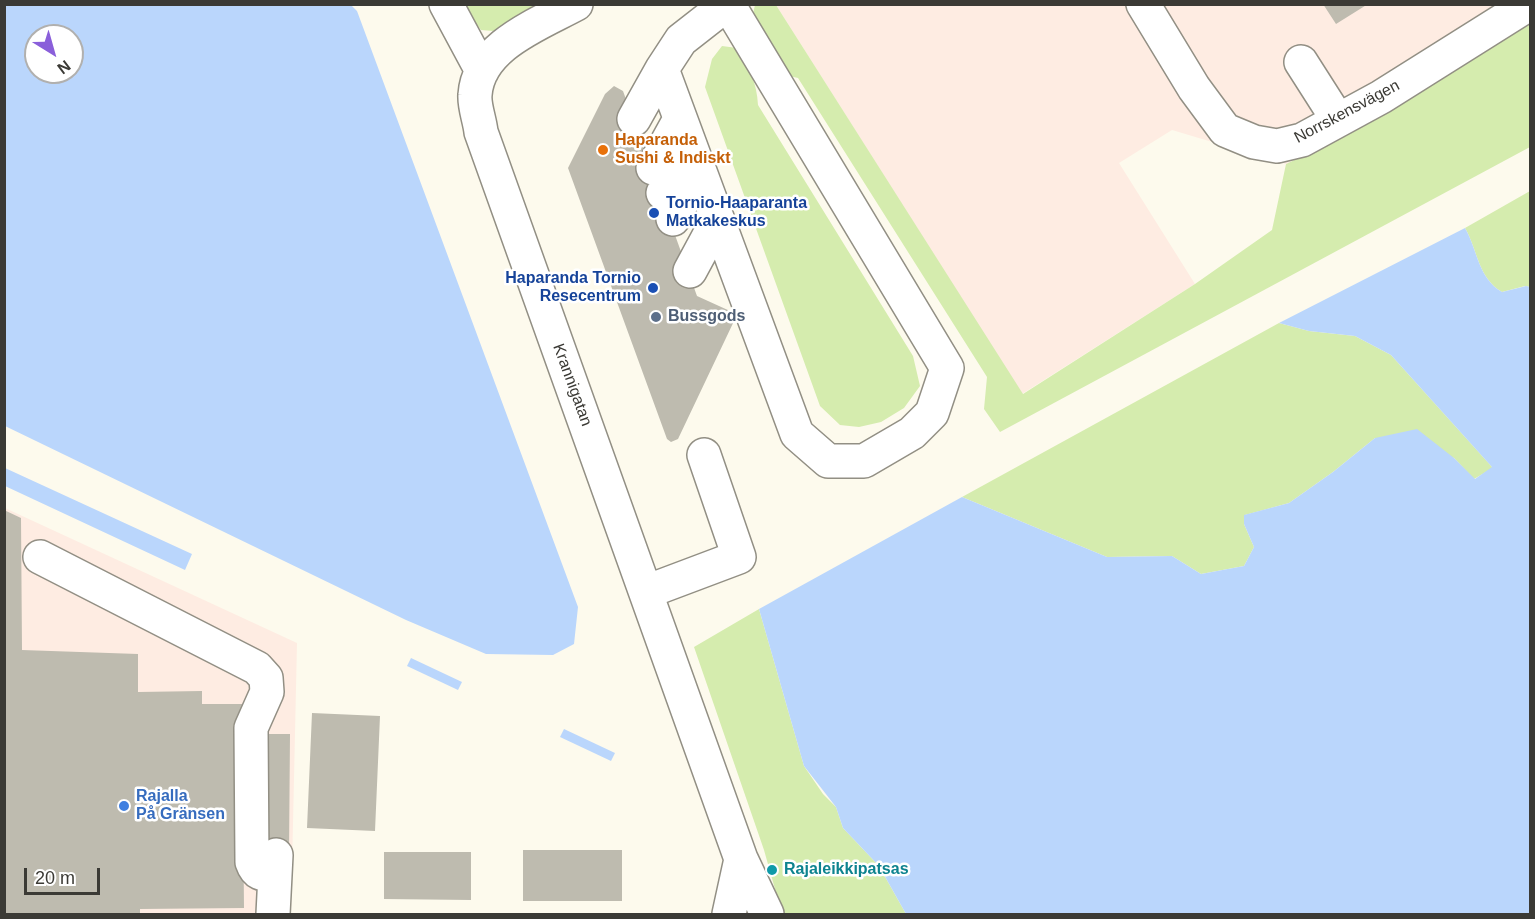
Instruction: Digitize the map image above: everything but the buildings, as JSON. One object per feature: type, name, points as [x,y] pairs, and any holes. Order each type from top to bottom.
[{"type":"street","points":[[446,4],[482,71]]},
{"type":"street","name":"Krannigatan","points":[[576,4],[499,48],[482,71],[475,95],[482,132],[741,859],[767,915]]},
{"type":"street","points":[[728,4],[946,368],[932,413],[912,433],[864,461],[828,461],[797,434],[689,145],[681,40],[728,4]]},
{"type":"street","name":"Norrskensvägen","points":[[1143,4],[1194,88],[1225,130],[1254,142],[1277,146],[1302,140],[1382,97],[1529,4]]},
{"type":"street","points":[[1301,62],[1338,120]]},
{"type":"street","points":[[663,194],[689,145]]},
{"type":"street","points":[[663,194],[689,145]]},
{"type":"street","points":[[663,194],[689,145]]},
{"type":"street","points":[[663,194],[689,145]]},
{"type":"street","points":[[646,592],[739,557],[704,455]]},
{"type":"street","points":[[39,557],[257,668],[266,678],[267,692],[251,728],[252,861],[255,870],[263,875],[276,865],[273,915]]},
{"type":"street","points":[[729,915],[741,859]]},
{"type":"shaded area","points":[[1530,4],[1530,23],[1355,131],[1286,164],[1172,130],[1119,163],[1195,284],[1022,394],[776,5]]},
{"type":"shaded area","name":"Rajalla På Gränsen","points":[[5,508],[297,643],[291,914],[5,914]]},
{"type":"green space","points":[[462,5],[543,5],[493,31],[481,30]]},
{"type":"green space","points":[[755,5],[776,5],[1023,394],[1195,284],[1272,230],[1286,164],[1355,131],[1530,23],[1530,147],[1000,432],[984,409],[987,377],[798,78],[781,74],[751,22]]},
{"type":"green space","points":[[722,46],[737,48],[752,75],[758,105],[913,356],[920,386],[904,408],[881,422],[859,427],[840,425],[820,406],[705,87],[712,59]]},
{"type":"green space","points":[[1530,191],[1530,287],[1525,286],[1502,292],[1483,272],[1465,228]]},
{"type":"green space","points":[[1279,323],[1309,331],[1355,336],[1391,355],[1493,468],[1474,479],[1454,458],[1375,438],[1289,503],[1245,515],[1244,524],[1254,547],[1244,566],[1201,574],[1172,556],[1107,557],[962,497]]},
{"type":"green space","points":[[759,609],[804,766],[823,794],[836,807],[843,828],[879,866],[906,914],[782,914],[764,850],[694,647]]},
{"type":"water","points":[[4,5],[351,5],[357,11],[578,607],[574,644],[553,655],[486,654],[406,620],[5,426]]},
{"type":"water","points":[[1465,228],[1483,272],[1494,286],[1502,292],[1530,287],[1530,914],[906,914],[879,866],[843,828],[836,807],[804,766],[759,609],[962,497],[1107,557],[1172,556],[1201,574],[1244,566],[1254,547],[1244,524],[1244,515],[1289,503],[1375,438],[1417,429],[1454,458],[1475,479],[1492,467],[1391,355],[1355,336],[1309,331],[1279,323]]},
{"type":"water","points":[[5,468],[192,554],[185,570],[5,486]]},
{"type":"water","points":[[411,658],[462,682],[458,690],[407,666]]},
{"type":"water","points":[[564,729],[615,753],[611,761],[560,737]]},
{"type":"place","name":"Haparanda Sushi & Indiskt","points":[[603,150]]},
{"type":"place","name":"Tornio-Haaparanta Matkakeskus","points":[[654,213]]},
{"type":"place","name":"Haparanda Tornio Resecentrum","points":[[653,288]]},
{"type":"place","name":"Bussgods","points":[[656,317]]},
{"type":"place","name":"Rajalla På Gränsen","points":[[124,806]]},
{"type":"place","name":"Rajaleikkipatsas","points":[[772,870]]}]
